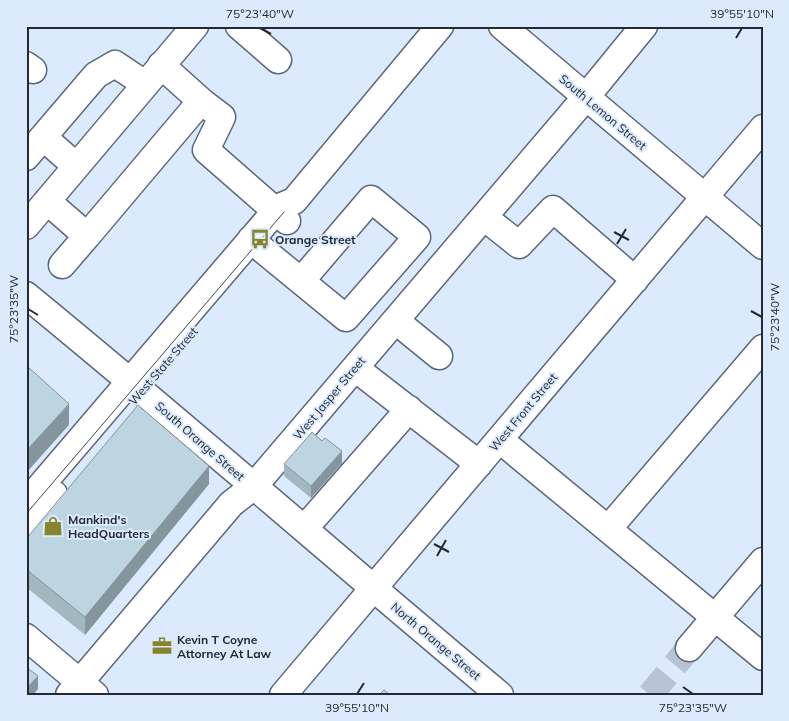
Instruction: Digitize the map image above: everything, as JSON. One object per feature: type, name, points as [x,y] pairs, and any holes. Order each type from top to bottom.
[{"type":"street","points":[[26,226],[195,26]]},
{"type":"street","points":[[239,26],[278,60]]},
{"type":"street","name":"West State Street","points":[[26,527],[136,386],[440,26]]},
{"type":"street","name":"South Lemon Street","points":[[502,26],[763,246]]},
{"type":"street","name":"West Jasper Street","points":[[81,691],[232,504],[254,486],[586,97],[644,26]]},
{"type":"street","points":[[26,157],[34,137],[96,75],[115,64],[201,101],[222,117],[206,150],[285,211]]},
{"type":"street","points":[[62,265],[201,101]]},
{"type":"street","name":"West Front Street","points":[[283,695],[763,128]]},
{"type":"street","points":[[34,137],[76,166]]},
{"type":"street","points":[[257,244],[301,281],[346,318],[417,237],[371,199],[301,281]]},
{"type":"street","points":[[47,201],[88,236]]},
{"type":"street","points":[[484,217],[519,245],[553,209],[635,280]]},
{"type":"street","name":"South Orange Street","points":[[26,295],[136,386],[372,588]]},
{"type":"street","points":[[396,320],[439,356]]},
{"type":"street","points":[[608,529],[763,348]]},
{"type":"street","points":[[355,368],[479,464]]},
{"type":"street","name":"West State Street","points":[[26,503],[136,386]]},
{"type":"street","points":[[304,529],[408,409]]},
{"type":"street","points":[[500,440],[763,657]]},
{"type":"street","points":[[689,648],[763,561]]},
{"type":"street","name":"North Orange Street","points":[[372,588],[500,695]]},
{"type":"street","points":[[26,637],[81,691]]},
{"type":"building","points":[[26,365],[69,404],[26,451]]},
{"type":"building","points":[[138,405],[209,466],[85,617],[26,569],[26,539]]},
{"type":"building","points":[[312,432],[322,441],[325,438],[342,451],[311,486],[284,464]]},
{"type":"building","points":[[26,667],[38,676],[26,689]]},
{"type":"building","points":[[384,690],[390,695],[379,695]]},
{"type":"tunnel","points":[[650,695],[689,648]]},
{"type":"tram line","points":[[26,514],[284,212]]},
{"type":"place","name":"Orange Street","points":[[260,239]]},
{"type":"place","name":"Mankind's HeadQuarters","points":[[53,526]]},
{"type":"place","name":"Kevin T Coyne Attorney At Law","points":[[162,646]]}]
